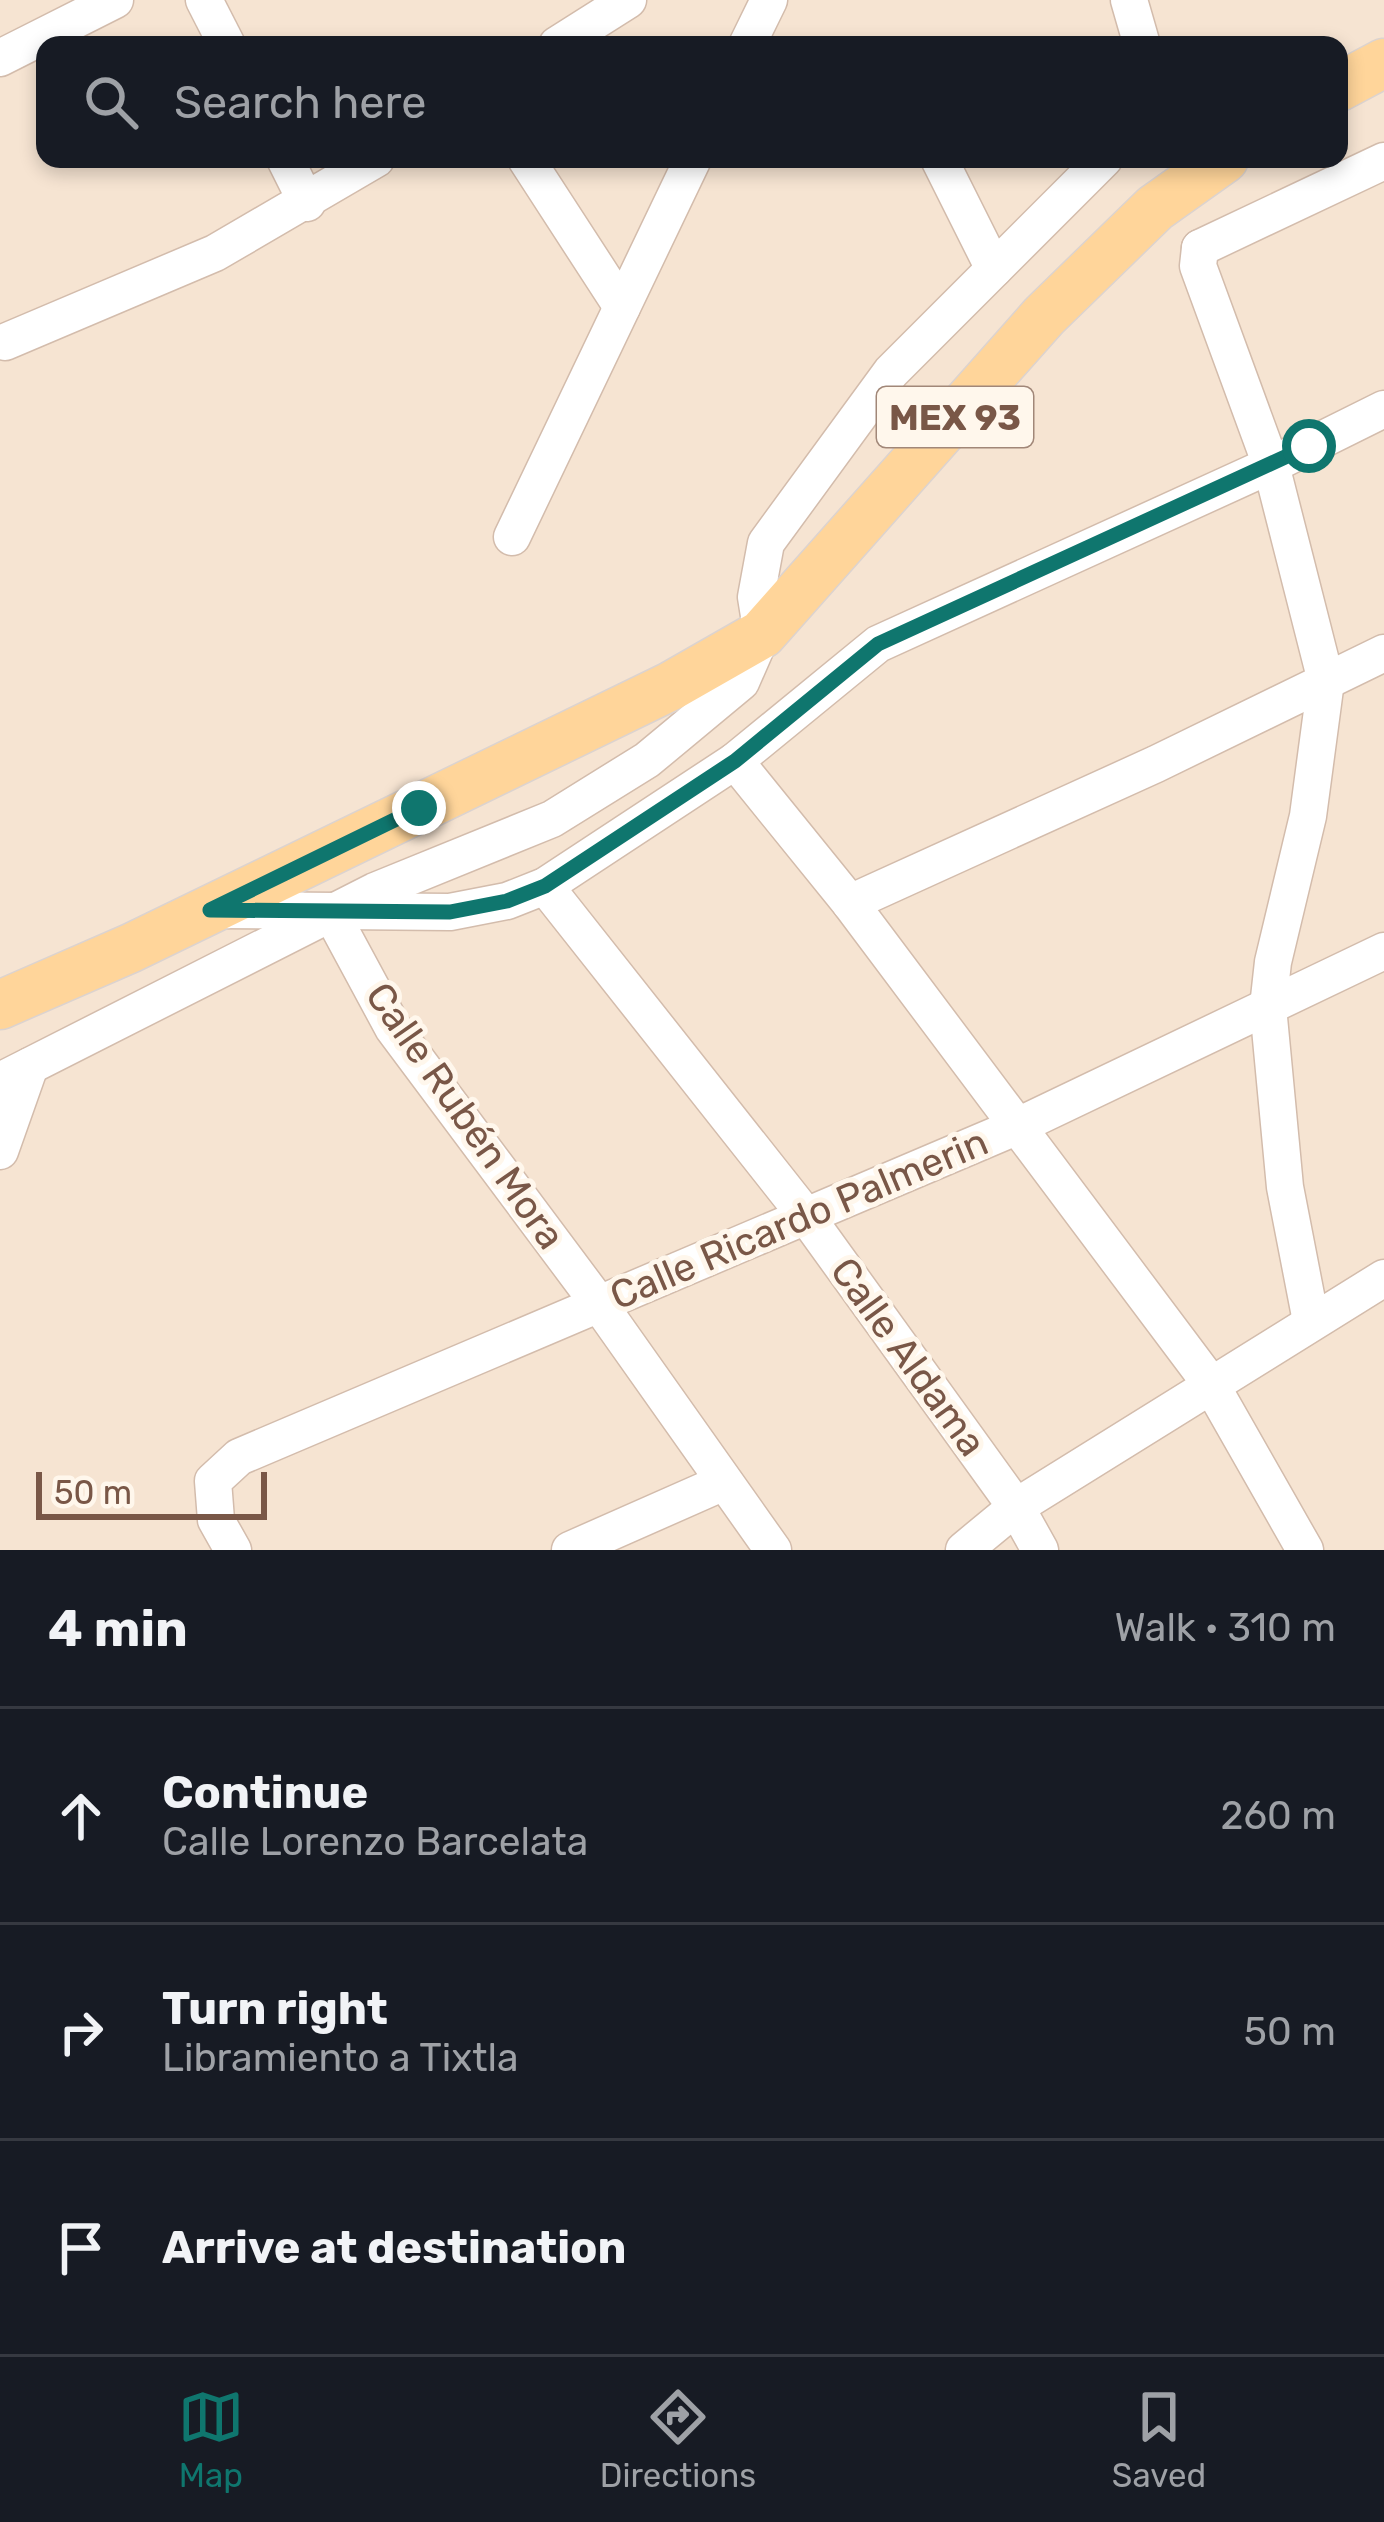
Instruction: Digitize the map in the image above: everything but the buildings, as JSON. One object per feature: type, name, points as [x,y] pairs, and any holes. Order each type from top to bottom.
[{"type":"main road","points":[[1348,82],[1384,63]]},
{"type":"main road","name":"MEX 93","points":[[0,1005],[210,910],[671,686],[762,634],[1044,316],[1155,208],[1211,168]]},
{"type":"street","points":[[44,36],[115,0]]},
{"type":"street","points":[[204,0],[222,36]]},
{"type":"street","points":[[571,36],[628,0]]},
{"type":"street","points":[[598,36],[628,0]]},
{"type":"street","points":[[752,36],[769,0]]},
{"type":"street","points":[[1129,0],[1139,36]]},
{"type":"street","points":[[0,58],[36,40]]},
{"type":"street","points":[[1200,248],[1384,161]]},
{"type":"street","points":[[290,168],[307,203]]},
{"type":"street","points":[[5,342],[215,253],[362,168]]},
{"type":"street","points":[[532,168],[622,307]]},
{"type":"street","points":[[512,536],[689,168]]},
{"type":"street","points":[[944,168],[994,269]]},
{"type":"street","points":[[762,634],[756,597],[766,543],[891,372],[1095,168]]},
{"type":"street","points":[[1155,208],[1200,248]]},
{"type":"street","points":[[1200,248],[1198,266],[1271,465],[1326,680],[1308,816],[1278,940],[1268,1006],[1285,1187],[1311,1321]]},
{"type":"street","points":[[210,910],[450,912],[507,901],[545,886],[735,761],[878,644],[1384,409]]},
{"type":"street","name":"MEX 93","points":[[15,1073],[375,891],[553,819],[647,760],[741,682],[762,634]]},
{"type":"street","points":[[850,903],[1156,764],[1384,652]]},
{"type":"street","points":[[735,761],[850,903],[1210,1383],[1305,1550]]},
{"type":"street","name":"Calle Aldama","points":[[545,886],[806,1216],[1016,1507],[1040,1550]]},
{"type":"street","name":"Calle Rubén Mora","points":[[331,913],[393,1028],[599,1304],[773,1550]]},
{"type":"street","name":"Calle Ricardo Palmerin","points":[[233,1550],[216,1520],[213,1481],[239,1457],[1018,1126],[1384,951]]},
{"type":"street","points":[[0,1151],[15,1073]]},
{"type":"street","points":[[964,1550],[1016,1507],[1384,1278]]},
{"type":"street","points":[[570,1550],[724,1482]]},
{"type":"shaded area","points":[[0,0],[1384,0],[1384,1550],[0,1550]]},
{"type":"route","points":[[419,808],[210,910],[450,912],[507,901],[545,886],[735,761],[878,644],[1309,446]]}]
